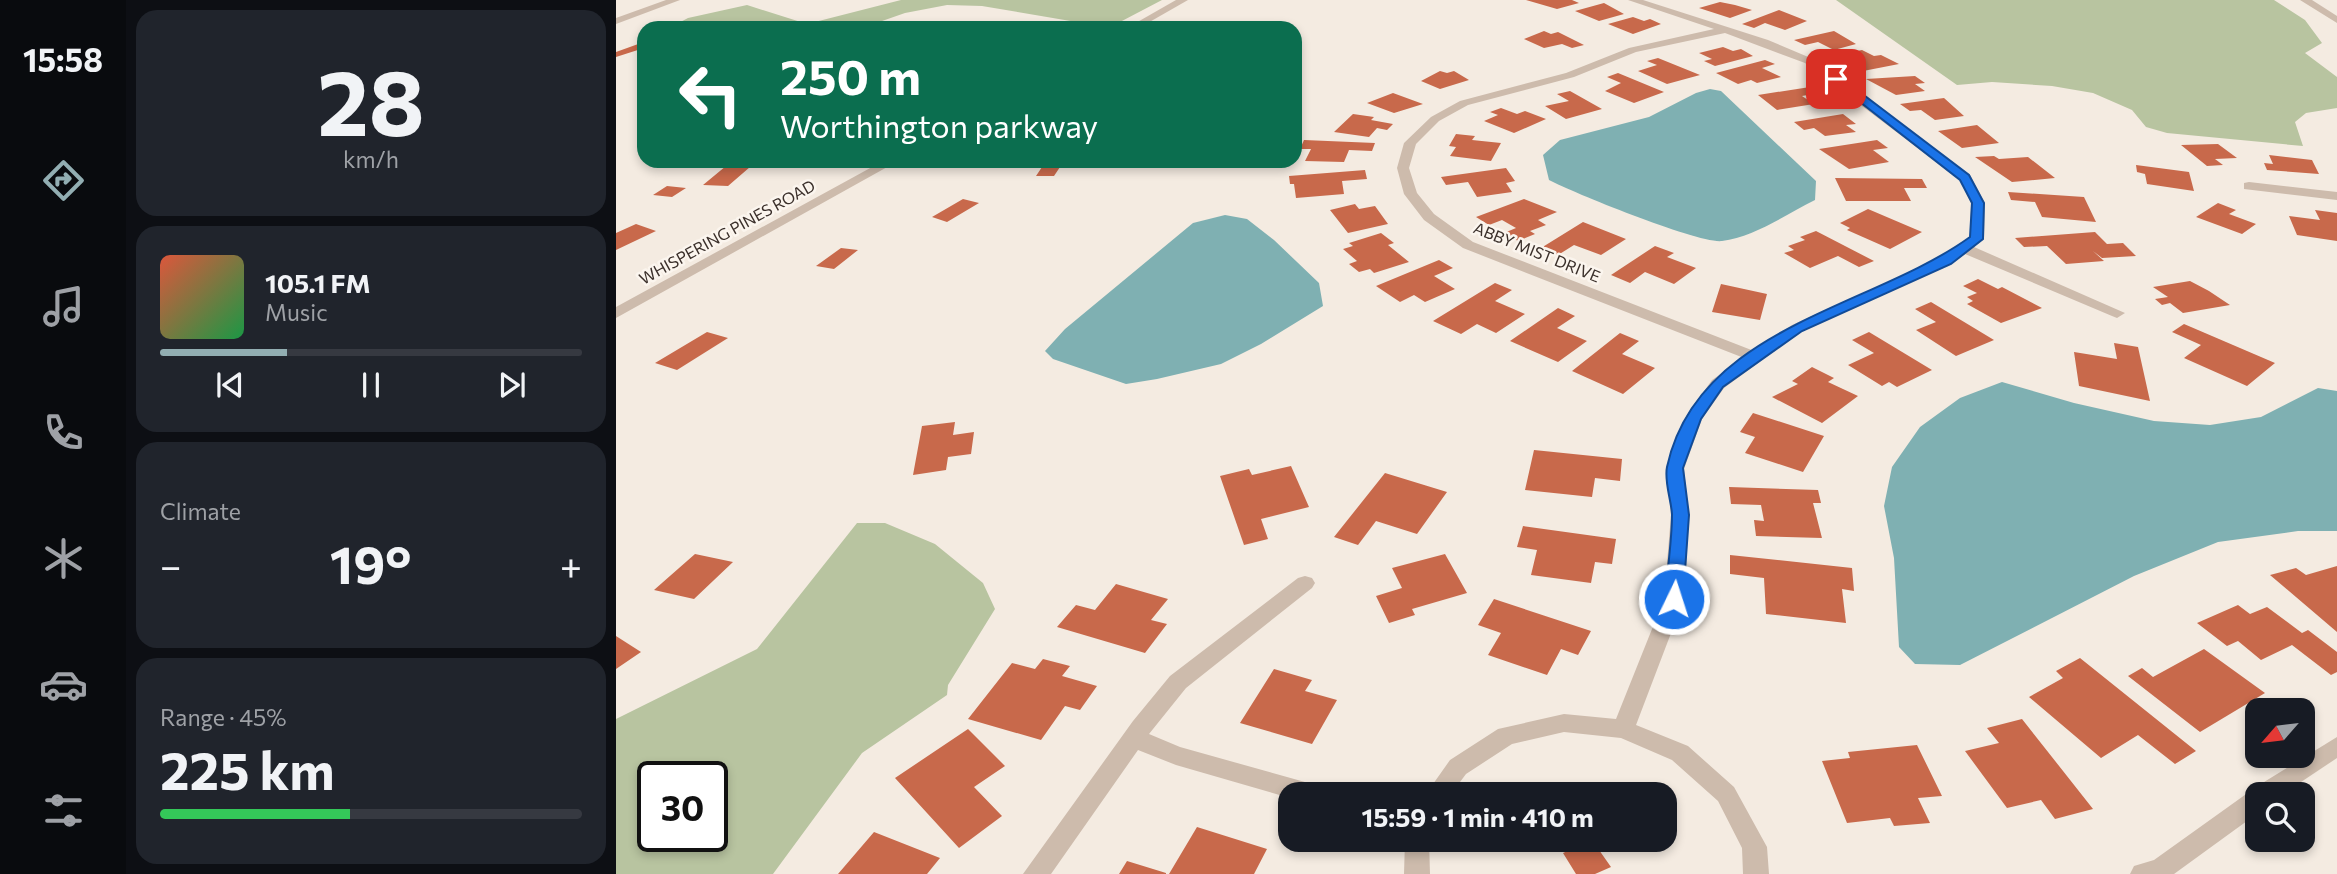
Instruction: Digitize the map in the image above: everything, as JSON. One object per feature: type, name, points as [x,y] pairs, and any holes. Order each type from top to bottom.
[{"type":"street","points":[[616,21],[674,0]]},
{"type":"street","points":[[1144,21],[1182,0]]},
{"type":"street","points":[[1623,729],[1674,599],[1680,515],[1675,468],[1693,419],[1718,384],[1797,328],[1946,261],[1977,239],[1978,203],[1965,178],[1809,61],[1633,0]]},
{"type":"street","points":[[2305,0],[2337,20]]},
{"type":"street","name":"ABBY MIST DRIVE","points":[[1724,30],[1654,44],[1570,75],[1464,103],[1435,119],[1410,143],[1403,167],[1410,194],[1429,217],[1468,246],[1755,357]]},
{"type":"street","name":"WHISPERING PINES ROAD","points":[[616,313],[879,168]]},
{"type":"street","points":[[2249,186],[2337,196]]},
{"type":"street","points":[[1964,248],[2117,313]]},
{"type":"street","points":[[1036,874],[1178,682],[1305,583]]},
{"type":"street","points":[[1447,782],[1458,767],[1506,736],[1564,723],[1623,729],[1680,753],[1726,794],[1755,847],[1756,874]]},
{"type":"street","points":[[1135,738],[1176,755],[1278,784]]},
{"type":"street","points":[[2282,782],[2337,746]]},
{"type":"street","points":[[2143,874],[2160,870],[2245,808]]},
{"type":"street","points":[[1417,852],[1418,874]]},
{"type":"green space","points":[[901,0],[1162,0],[1122,21],[1070,21],[982,6],[947,5],[905,13],[882,21],[819,21]]},
{"type":"green space","points":[[1836,0],[2274,0],[2305,20],[2322,43],[2305,53],[2337,77],[2337,108],[2306,113],[2295,122],[2303,146],[2167,133],[2146,127],[2132,110],[2093,93],[2052,86],[1992,82],[1957,85]]},
{"type":"green space","points":[[747,5],[798,21],[682,21],[688,18]]},
{"type":"green space","points":[[857,523],[885,523],[935,544],[983,583],[995,609],[948,685],[947,695],[862,753],[773,874],[616,874],[616,719],[757,649]]},
{"type":"water","points":[[1710,89],[1721,91],[1816,181],[1815,200],[1758,230],[1722,241],[1689,235],[1609,206],[1549,180],[1543,155],[1560,140],[1649,117],[1696,93]]},
{"type":"water","points":[[1225,215],[1247,219],[1274,240],[1319,283],[1323,306],[1261,344],[1221,364],[1157,379],[1126,384],[1053,359],[1045,351],[1065,329],[1193,223]]},
{"type":"water","points":[[2002,382],[2074,403],[2154,421],[2210,425],[2261,417],[2318,388],[2337,391],[2337,531],[2298,531],[2218,542],[2134,576],[1960,665],[1915,664],[1899,647],[1894,558],[1884,506],[1892,467],[1920,427],[1960,398]]},
{"type":"building","points":[[1526,0],[1572,0],[1579,3],[1557,9]]},
{"type":"building","points":[[1720,2],[1752,10],[1730,18],[1699,8]]},
{"type":"building","points":[[1604,3],[1624,14],[1599,21],[1575,11]]},
{"type":"building","points":[[1779,10],[1807,21],[1785,30],[1765,23],[1754,28],[1742,24]]},
{"type":"building","points":[[1633,17],[1644,21],[1650,19],[1661,24],[1633,34],[1608,24]]},
{"type":"building","points":[[1544,31],[1551,34],[1558,32],[1584,45],[1572,48],[1562,44],[1544,48],[1524,39]]},
{"type":"building","points":[[1834,31],[1856,44],[1834,50],[1818,42],[1805,45],[1794,40]]},
{"type":"building","points":[[637,44],[637,50],[616,57],[616,52]]},
{"type":"building","points":[[1723,47],[1733,51],[1741,49],[1753,56],[1715,66],[1704,61],[1712,59],[1699,53]]},
{"type":"building","points":[[1862,50],[1899,64],[1858,72],[1835,55]]},
{"type":"building","points":[[1658,58],[1700,75],[1667,84],[1638,71],[1657,65],[1647,61]]},
{"type":"building","points":[[1765,60],[1775,64],[1762,68],[1781,77],[1738,84],[1716,73]]},
{"type":"building","points":[[1440,71],[1454,71],[1469,80],[1440,89],[1421,81]]},
{"type":"building","points":[[1618,73],[1664,92],[1634,103],[1605,91],[1621,83],[1607,77]]},
{"type":"building","points":[[1915,76],[1925,83],[1915,84],[1925,91],[1896,95],[1866,79]]},
{"type":"building","points":[[1810,87],[1819,93],[1802,96],[1814,104],[1777,110],[1758,95]]},
{"type":"building","points":[[1570,91],[1602,109],[1566,119],[1545,106],[1569,101],[1557,94]]},
{"type":"building","points":[[1393,93],[1423,104],[1394,113],[1367,103]]},
{"type":"building","points":[[1944,98],[1964,116],[1935,120],[1921,110],[1910,111],[1900,104]]},
{"type":"building","points":[[1501,108],[1517,114],[1525,111],[1546,119],[1514,133],[1484,121],[1498,115],[1490,112]]},
{"type":"building","points":[[1353,114],[1374,117],[1371,120],[1393,124],[1387,130],[1377,128],[1369,137],[1334,132]]},
{"type":"building","points":[[1843,114],[1856,124],[1846,125],[1856,132],[1825,136],[1814,128],[1804,130],[1794,122]]},
{"type":"building","points":[[1977,125],[1999,143],[1962,148],[1938,131]]},
{"type":"building","points":[[1456,134],[1475,136],[1472,140],[1501,143],[1491,161],[1450,156],[1456,147],[1449,146]]},
{"type":"building","points":[[1304,140],[1375,143],[1372,151],[1349,150],[1344,162],[1305,161],[1311,149],[1302,149]]},
{"type":"building","points":[[1877,140],[1888,148],[1873,150],[1889,162],[1849,169],[1819,149]]},
{"type":"building","points":[[2218,144],[2237,158],[2215,159],[2223,165],[2207,166],[2181,145]]},
{"type":"building","points":[[2269,155],[2312,160],[2319,174],[2267,170],[2264,163],[2273,164]]},
{"type":"building","points":[[1994,156],[1999,159],[2028,157],[2055,178],[2012,182],[1975,157]]},
{"type":"building","points":[[2136,165],[2189,172],[2194,191],[2147,184],[2145,174],[2137,172]]},
{"type":"building","points":[[724,168],[749,168],[728,186],[703,185]]},
{"type":"building","points":[[1041,168],[1059,168],[1054,176],[1036,176]]},
{"type":"building","points":[[1506,168],[1515,181],[1506,183],[1512,192],[1477,197],[1468,182],[1446,185],[1441,177]]},
{"type":"building","points":[[1365,170],[1367,179],[1342,181],[1344,194],[1296,198],[1294,184],[1290,184],[1289,176]]},
{"type":"building","points":[[1835,178],[1922,179],[1927,188],[1904,188],[1911,201],[1846,201]]},
{"type":"building","points":[[667,186],[686,188],[672,197],[653,195]]},
{"type":"building","points":[[2008,192],[2084,197],[2096,222],[2042,217],[2035,202],[2011,200]]},
{"type":"building","points":[[963,199],[979,203],[947,222],[932,217]]},
{"type":"building","points":[[1524,199],[1557,212],[1538,220],[1546,225],[1530,231],[1535,234],[1518,241],[1504,233],[1516,228],[1502,220],[1489,225],[1476,217]]},
{"type":"building","points":[[2218,203],[2236,210],[2229,214],[2256,224],[2242,234],[2196,217]]},
{"type":"building","points":[[1355,204],[1359,209],[1375,206],[1388,224],[1348,233],[1330,210]]},
{"type":"building","points":[[1868,209],[1922,232],[1890,249],[1847,230],[1850,228],[1840,223]]},
{"type":"building","points":[[2315,210],[2337,213],[2337,241],[2297,235],[2289,216],[2320,220]]},
{"type":"building","points":[[1583,222],[1626,239],[1601,255],[1574,245],[1558,255],[1541,248]]},
{"type":"building","points":[[636,224],[656,231],[616,250],[616,233]]},
{"type":"building","points":[[1816,231],[1874,261],[1859,267],[1838,256],[1810,268],[1784,253],[1794,250],[1788,246],[1805,240],[1800,237]]},
{"type":"building","points":[[2095,232],[2107,244],[2123,243],[2136,256],[2102,258],[2093,251],[2104,261],[2066,264],[2047,246],[2024,247],[2015,238]]},
{"type":"building","points":[[1381,233],[1394,243],[1388,245],[1409,262],[1374,273],[1370,269],[1359,272],[1349,264],[1357,261],[1343,249],[1353,246],[1349,243]]},
{"type":"building","points":[[1655,246],[1674,253],[1667,257],[1696,268],[1674,284],[1645,272],[1630,283],[1611,275]]},
{"type":"building","points":[[841,248],[858,250],[834,269],[816,266]]},
{"type":"building","points":[[1439,260],[1453,268],[1434,276],[1455,289],[1425,302],[1414,295],[1400,302],[1376,286]]},
{"type":"building","points":[[1978,279],[1998,289],[2002,287],[2042,308],[2001,323],[1967,304],[1973,301],[1967,297],[1977,293],[1963,286]]},
{"type":"building","points":[[2190,281],[2230,305],[2183,313],[2170,303],[2162,305],[2155,299],[2168,297],[2153,287]]},
{"type":"building","points":[[1495,283],[1512,290],[1495,301],[1525,314],[1496,333],[1477,324],[1461,334],[1433,321]]},
{"type":"building","points":[[1721,284],[1767,294],[1760,320],[1712,312]]},
{"type":"building","points":[[1931,302],[1994,340],[1956,356],[1916,330],[1936,322],[1915,309]]},
{"type":"building","points":[[1558,308],[1575,316],[1557,328],[1587,341],[1558,362],[1510,341]]},
{"type":"building","points":[[2184,324],[2275,363],[2247,386],[2184,358],[2201,345],[2172,332]]},
{"type":"building","points":[[707,332],[728,338],[677,370],[655,363]]},
{"type":"building","points":[[1869,332],[1932,370],[1897,387],[1889,382],[1882,386],[1848,365],[1874,353],[1852,340]]},
{"type":"building","points":[[1620,333],[1639,341],[1622,354],[1655,368],[1623,394],[1572,371]]},
{"type":"building","points":[[2114,343],[2138,347],[2150,401],[2079,386],[2074,352],[2117,359]]},
{"type":"building","points":[[1812,367],[1834,378],[1828,382],[1858,396],[1822,423],[1772,397],[1798,384],[1792,381]]},
{"type":"building","points":[[1753,413],[1824,436],[1803,472],[1745,453],[1755,437],[1740,432]]},
{"type":"building","points":[[955,422],[953,435],[974,432],[971,454],[948,457],[946,470],[913,475],[922,426]]},
{"type":"building","points":[[1534,450],[1622,459],[1620,481],[1595,478],[1592,497],[1525,490]]},
{"type":"building","points":[[1291,466],[1309,507],[1261,519],[1268,539],[1244,545],[1220,476],[1249,469],[1252,475]]},
{"type":"building","points":[[1385,473],[1447,492],[1417,534],[1376,521],[1358,545],[1334,537]]},
{"type":"building","points":[[1729,487],[1818,490],[1821,503],[1813,503],[1822,538],[1756,536],[1754,520],[1764,521],[1761,505],[1731,504]]},
{"type":"building","points":[[1523,526],[1616,539],[1612,564],[1595,562],[1591,583],[1531,575],[1537,550],[1517,547]]},
{"type":"building","points":[[695,554],[733,562],[694,599],[654,590]]},
{"type":"building","points":[[1445,554],[1467,593],[1412,609],[1415,615],[1389,623],[1376,596],[1402,588],[1392,568]]},
{"type":"building","points":[[1730,555],[1852,568],[1854,591],[1842,589],[1846,623],[1766,614],[1764,578],[1730,574]]},
{"type":"building","points":[[2337,566],[2337,632],[2270,575],[2296,568],[2306,575]]},
{"type":"building","points":[[1116,584],[1168,599],[1151,620],[1167,624],[1145,653],[1057,627],[1076,605],[1095,610]]},
{"type":"building","points":[[1494,599],[1591,631],[1578,655],[1561,649],[1547,675],[1488,655],[1501,633],[1478,625]]},
{"type":"building","points":[[2238,605],[2250,614],[2267,607],[2302,633],[2308,630],[2337,652],[2337,672],[2331,675],[2292,645],[2261,660],[2238,641],[2227,646],[2197,623]]},
{"type":"building","points":[[616,636],[641,652],[616,669]]},
{"type":"building","points":[[2204,649],[2265,693],[2257,698],[2245,698],[2245,705],[2200,732],[2128,676],[2142,668],[2153,677]]},
{"type":"building","points":[[2080,658],[2196,751],[2175,764],[2138,735],[2101,758],[2029,697],[2063,678],[2056,671]]},
{"type":"building","points":[[1043,659],[1070,666],[1062,676],[1097,686],[1080,710],[1065,706],[1041,740],[968,719],[1012,663],[1035,669]]},
{"type":"building","points":[[1274,669],[1312,680],[1305,691],[1337,700],[1312,744],[1240,723]]},
{"type":"building","points":[[2022,719],[2093,809],[2055,819],[2041,800],[2007,808],[1965,751],[1999,743],[1987,728]]},
{"type":"building","points":[[968,729],[1005,766],[974,787],[1002,816],[959,848],[895,778]]},
{"type":"building","points":[[1917,745],[1942,796],[1918,798],[1930,823],[1894,826],[1890,818],[1847,823],[1822,761],[1850,758],[1848,752]]},
{"type":"building","points":[[1197,827],[1267,849],[1254,874],[1169,874]]},
{"type":"building","points":[[874,832],[940,858],[927,874],[838,874]]},
{"type":"building","points":[[1600,852],[1611,867],[1595,874],[1576,874],[1563,853]]},
{"type":"building","points":[[1127,861],[1166,873],[1166,874],[1119,874]]},
{"type":"route","points":[[1674,599],[1680,515],[1675,468],[1693,419],[1718,384],[1797,328],[1946,261],[1977,239],[1978,203],[1965,178],[1836,79]]}]
